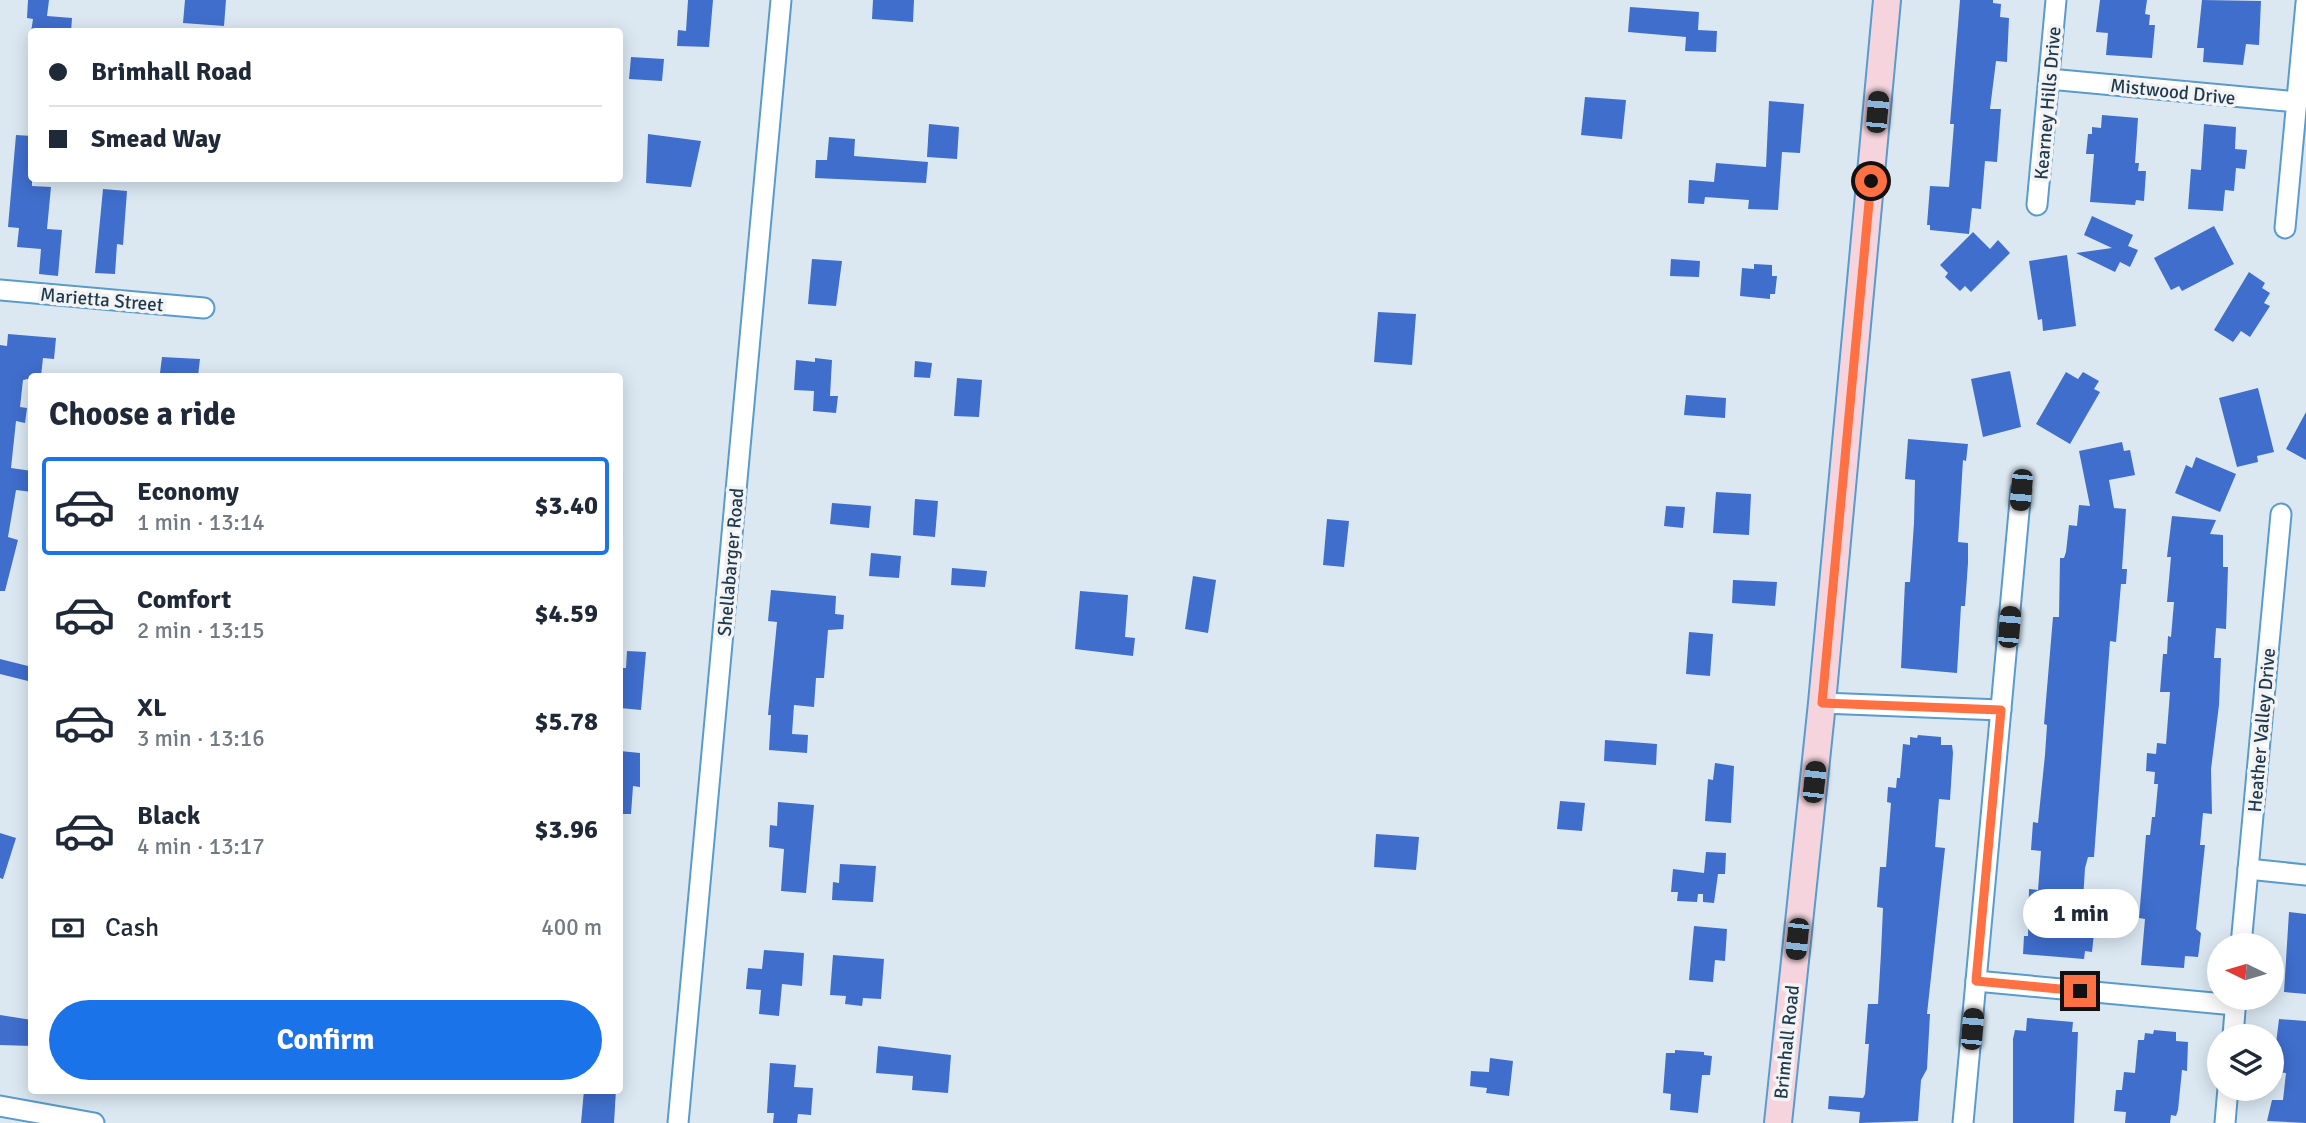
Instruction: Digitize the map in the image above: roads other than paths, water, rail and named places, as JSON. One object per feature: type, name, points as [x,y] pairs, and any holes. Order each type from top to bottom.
[{"type":"street","name":"Shellabarger Road","points":[[678,1123],[781,0]]},
{"type":"street","name":"Brimhall Road","points":[[1777,1123],[1822,703],[1886,0]]},
{"type":"street","name":"Kearney Hills Drive","points":[[2037,205],[2056,0]]},
{"type":"street","points":[[2285,228],[2306,3]]},
{"type":"street","name":"Mistwood Drive","points":[[2049,79],[2297,102]]},
{"type":"street","name":"Marietta Street","points":[[0,290],[204,308]]},
{"type":"street","points":[[1963,1123],[2021,490]]},
{"type":"street","name":"Heather Valley Drive","points":[[2242,933],[2281,514]]},
{"type":"street","points":[[1822,703],[2001,710]]},
{"type":"street","points":[[2248,869],[2306,875]]},
{"type":"street","points":[[1976,981],[2207,999]]},
{"type":"street","points":[[2225,1123],[2227,1101]]},
{"type":"street","points":[[0,1106],[94,1123]]}]
